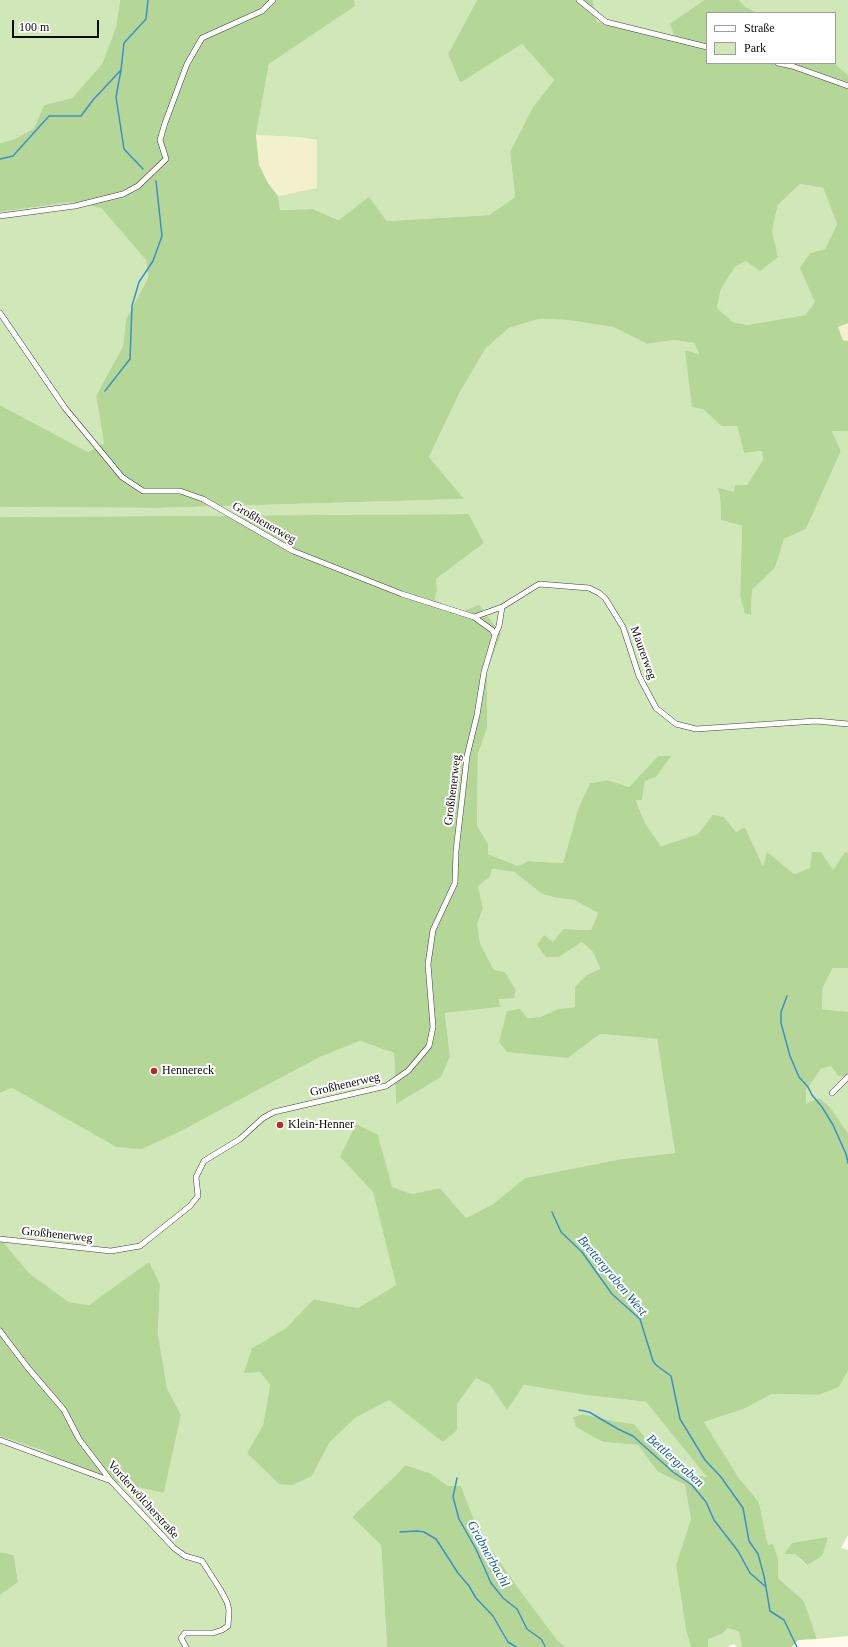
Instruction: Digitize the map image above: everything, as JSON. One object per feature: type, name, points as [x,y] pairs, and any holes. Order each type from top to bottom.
[{"type":"street","points":[[0,216],[75,206],[123,194],[138,186],[166,159],[160,140],[165,123],[187,64],[202,38],[262,11],[273,0]]},
{"type":"street","points":[[579,0],[606,22],[706,47]]},
{"type":"street","points":[[783,64],[848,86]]},
{"type":"street","name":"Großhenerweg","points":[[0,313],[66,408],[122,477],[132,484],[143,491],[180,491],[203,499],[294,551],[402,594],[474,617],[492,630],[495,635],[484,672],[477,714],[467,756],[456,850],[454,883],[433,930],[428,964],[433,1026],[429,1046],[408,1071],[386,1086],[274,1112],[263,1118],[240,1139],[204,1161],[196,1177],[198,1196],[190,1206],[140,1246],[111,1251],[0,1239]]},
{"type":"street","name":"Maurerweg","points":[[474,617],[502,607],[539,584],[589,588],[605,598],[623,627],[639,676],[656,708],[676,724],[696,729],[816,721],[848,724]]},
{"type":"street","points":[[495,635],[499,626],[502,607]]},
{"type":"street","points":[[832,1093],[848,1077]]},
{"type":"street","name":"Vorderwölcherstraße","points":[[0,1331],[28,1368],[64,1410],[79,1439],[110,1481],[174,1548],[185,1556],[202,1561],[220,1589],[227,1602],[229,1614],[228,1626],[213,1633],[185,1633],[181,1638],[186,1647]]},
{"type":"street","points":[[0,1440],[110,1481]]},
{"type":"shaded area","points":[[256,135],[299,137],[317,140],[317,188],[278,196],[268,183],[259,165]]},
{"type":"shaded area","points":[[848,323],[848,341],[844,340],[838,327]]},
{"type":"green space","points":[[0,0],[120,0],[116,27],[102,64],[72,98],[44,105],[34,128],[15,139],[0,143]]},
{"type":"green space","points":[[120,0],[354,0],[355,6],[269,64],[256,135],[259,165],[268,183],[278,196],[280,210],[313,209],[339,220],[369,197],[387,221],[489,215],[515,197],[510,152],[533,107],[554,80],[522,44],[460,83],[448,54],[477,0],[593,0],[597,22],[674,35],[670,24],[704,0],[739,0],[745,7],[756,12],[706,12],[706,64],[835,64],[848,75],[848,323],[838,327],[843,340],[848,341],[848,431],[832,431],[841,451],[806,529],[784,539],[775,568],[752,590],[751,615],[745,613],[740,596],[742,526],[721,520],[720,497],[717,487],[734,492],[735,485],[747,485],[763,460],[762,451],[744,453],[737,426],[721,426],[703,409],[692,407],[685,350],[699,354],[694,343],[674,340],[647,344],[613,327],[567,320],[539,319],[509,328],[486,348],[460,392],[429,457],[464,499],[158,508],[0,507],[0,405],[88,452],[104,443],[96,396],[123,346],[126,319],[148,278],[146,260],[101,208],[71,202],[0,212],[0,143],[15,139],[34,128],[44,105],[72,98],[102,64],[116,27]],"holes":[[[800,184],[823,188],[837,224],[825,249],[810,253],[800,268],[815,302],[805,315],[747,325],[733,322],[717,308],[721,289],[735,267],[746,261],[760,271],[778,257],[772,231],[778,205]]]},
{"type":"green space","points":[[354,0],[477,0],[448,54],[460,83],[522,44],[554,80],[533,107],[510,152],[515,197],[489,215],[387,221],[369,198],[340,220],[313,209],[280,210],[278,196],[317,188],[317,140],[299,137],[256,135],[269,64],[354,6]]},
{"type":"green space","points":[[593,0],[704,0],[687,12],[675,35],[597,22]]},
{"type":"green space","points":[[739,0],[848,0],[848,75],[835,64],[836,12],[756,12],[745,7]]},
{"type":"green space","points":[[800,184],[823,188],[837,224],[825,249],[810,253],[815,302],[805,315],[747,325],[733,322],[717,308],[721,289],[735,267],[746,261],[778,257],[772,231],[778,205]]},
{"type":"green space","points":[[71,202],[101,208],[146,260],[148,278],[126,319],[123,346],[96,396],[104,443],[88,452],[0,405],[0,212]]},
{"type":"green space","points":[[539,319],[567,320],[613,327],[647,344],[674,340],[694,343],[699,355],[685,350],[703,409],[721,426],[737,426],[744,453],[762,451],[764,460],[747,485],[734,492],[717,487],[720,497],[721,520],[742,526],[740,596],[751,614],[752,590],[775,568],[784,539],[806,529],[841,451],[832,431],[848,431],[848,853],[845,853],[833,870],[810,868],[794,874],[767,853],[763,866],[745,827],[736,832],[724,817],[698,834],[661,846],[645,823],[636,799],[642,800],[645,781],[670,756],[658,756],[629,787],[608,780],[590,783],[578,809],[563,863],[528,861],[518,866],[488,854],[488,844],[477,825],[478,754],[487,728],[487,670],[500,634],[461,612],[435,600],[437,590],[436,579],[484,543],[469,514],[0,517],[0,507],[158,508],[463,499],[429,457],[460,392],[486,348],[509,328]]},
{"type":"green space","points":[[469,514],[484,543],[436,579],[437,590],[435,600],[461,612],[479,605],[501,634],[487,670],[487,728],[478,754],[477,825],[488,844],[488,854],[518,866],[528,861],[563,863],[578,809],[590,783],[608,780],[629,787],[658,756],[671,756],[656,777],[645,781],[642,800],[636,800],[645,823],[661,846],[698,834],[713,815],[724,817],[736,832],[745,827],[763,866],[767,852],[794,874],[810,868],[812,852],[821,852],[833,870],[845,852],[848,853],[848,968],[833,968],[823,987],[822,1009],[848,1012],[848,1078],[838,1076],[831,1066],[821,1069],[806,1090],[806,1104],[819,1098],[830,1107],[848,1133],[848,1371],[839,1387],[819,1395],[772,1394],[744,1409],[704,1422],[739,1478],[759,1502],[768,1545],[773,1544],[778,1559],[778,1578],[804,1601],[817,1639],[798,1640],[792,1647],[742,1647],[739,1632],[728,1628],[722,1634],[708,1639],[708,1647],[691,1647],[686,1631],[676,1565],[691,1519],[685,1485],[658,1472],[638,1445],[603,1442],[576,1427],[573,1417],[583,1414],[634,1424],[663,1458],[684,1472],[707,1477],[646,1402],[585,1395],[524,1385],[507,1410],[490,1385],[476,1378],[457,1404],[457,1430],[443,1442],[389,1400],[355,1418],[330,1442],[312,1476],[292,1485],[279,1484],[247,1453],[263,1425],[270,1385],[260,1372],[244,1373],[252,1348],[286,1328],[314,1299],[358,1308],[396,1285],[373,1192],[340,1157],[356,1124],[378,1135],[392,1187],[412,1194],[440,1188],[466,1218],[493,1204],[525,1178],[621,1159],[675,1153],[657,1039],[600,1034],[568,1058],[507,1052],[499,1042],[507,1011],[520,1009],[527,1018],[540,1017],[558,1009],[575,1007],[575,987],[587,975],[600,969],[593,952],[582,942],[559,957],[546,957],[537,945],[544,935],[553,942],[564,929],[591,930],[598,913],[574,900],[556,898],[542,894],[514,872],[492,869],[490,877],[478,886],[483,908],[477,924],[480,943],[494,970],[505,972],[516,990],[514,998],[499,999],[500,1007],[445,1013],[450,1056],[441,1077],[396,1104],[394,1053],[360,1041],[320,1057],[185,1129],[142,1149],[116,1147],[12,1088],[0,1093],[0,517]]},
{"type":"green space","points":[[492,869],[514,872],[542,894],[556,898],[574,900],[598,913],[591,930],[565,929],[559,957],[582,942],[593,952],[600,970],[587,975],[575,1007],[558,1009],[540,1017],[526,1018],[520,1010],[507,1011],[568,1058],[600,1034],[657,1039],[675,1153],[621,1159],[525,1178],[493,1204],[466,1218],[440,1188],[412,1194],[391,1187],[378,1135],[340,1157],[373,1192],[396,1285],[358,1308],[314,1299],[286,1328],[252,1348],[260,1371],[270,1385],[263,1425],[247,1453],[312,1476],[330,1442],[355,1418],[389,1399],[457,1430],[457,1404],[476,1378],[490,1385],[507,1409],[524,1385],[585,1395],[646,1402],[708,1477],[684,1472],[663,1458],[634,1424],[583,1414],[574,1417],[603,1442],[638,1445],[658,1472],[685,1485],[692,1519],[676,1565],[686,1631],[691,1647],[566,1647],[558,1641],[479,1532],[461,1486],[448,1486],[430,1473],[405,1465],[352,1517],[381,1545],[387,1647],[0,1647],[0,1595],[18,1581],[14,1555],[0,1552],[0,1436],[44,1451],[89,1477],[164,1493],[181,1415],[167,1388],[158,1334],[160,1284],[149,1263],[89,1305],[69,1302],[29,1273],[0,1238],[0,1093],[12,1088],[116,1147],[185,1129],[320,1057],[360,1041],[394,1053],[396,1104],[450,1056],[445,1013],[500,1007],[499,999],[516,990],[505,972],[494,970],[480,943],[476,924],[483,908],[478,886],[490,877]]},
{"type":"green space","points":[[833,968],[848,968],[848,1012],[822,1009],[823,987]]},
{"type":"green space","points":[[831,1066],[838,1076],[848,1078],[848,1133],[830,1107],[806,1104],[806,1090],[809,1085],[821,1069]]},
{"type":"green space","points":[[0,1238],[29,1273],[69,1302],[89,1305],[149,1262],[160,1284],[158,1334],[167,1388],[181,1415],[164,1493],[89,1477],[44,1451],[0,1436]]},
{"type":"green space","points":[[848,1371],[848,1535],[841,1548],[848,1550],[848,1636],[817,1639],[804,1601],[778,1578],[778,1559],[768,1545],[759,1502],[739,1478],[704,1422],[744,1409],[772,1394],[819,1395],[839,1387]],"holes":[[[828,1537],[806,1565],[795,1554],[784,1553]]]},
{"type":"green space","points":[[405,1465],[430,1473],[448,1486],[461,1486],[479,1532],[558,1641],[566,1647],[387,1647],[381,1545],[352,1517]]},
{"type":"green space","points":[[828,1537],[822,1556],[807,1565],[795,1554],[784,1554],[792,1543]]},
{"type":"green space","points":[[0,1552],[14,1555],[18,1582],[0,1595]]},
{"type":"green space","points":[[728,1628],[739,1632],[742,1647],[737,1647],[734,1644],[727,1647],[708,1647],[707,1639],[722,1634]]},
{"type":"waterway","points":[[0,159],[13,156],[49,116],[81,116],[93,100],[121,70],[124,43],[146,19],[148,0]]},
{"type":"waterway","points":[[121,70],[116,97],[124,149],[143,169]]},
{"type":"waterway","points":[[105,391],[130,359],[132,306],[139,282],[153,261],[162,236],[156,181]]},
{"type":"waterway","points":[[787,996],[781,1012],[781,1023],[790,1056],[799,1077],[808,1087],[833,1125],[846,1154],[848,1163]]},
{"type":"waterway","name":"Brettergraben West","points":[[552,1212],[561,1232],[582,1252],[612,1294],[640,1319],[653,1361],[671,1376],[680,1419],[705,1460],[721,1477],[743,1508],[749,1541],[758,1554],[764,1576],[770,1611],[784,1620],[797,1647]]},
{"type":"waterway","name":"Bettlergraben","points":[[579,1410],[589,1412],[633,1436],[673,1472],[692,1485],[706,1502],[714,1520],[738,1551],[750,1573],[766,1587]]},
{"type":"waterway","name":"Grabnerbachl","points":[[457,1478],[453,1497],[459,1519],[476,1549],[491,1583],[503,1598],[517,1609],[527,1629],[541,1639],[545,1646]]},
{"type":"waterway","points":[[400,1532],[424,1532],[436,1539],[476,1598],[493,1616],[508,1642],[516,1647]]},
{"type":"place","name":"Hennereck","points":[[154,1071]]},
{"type":"place","name":"Klein-Henner","points":[[280,1125]]}]
